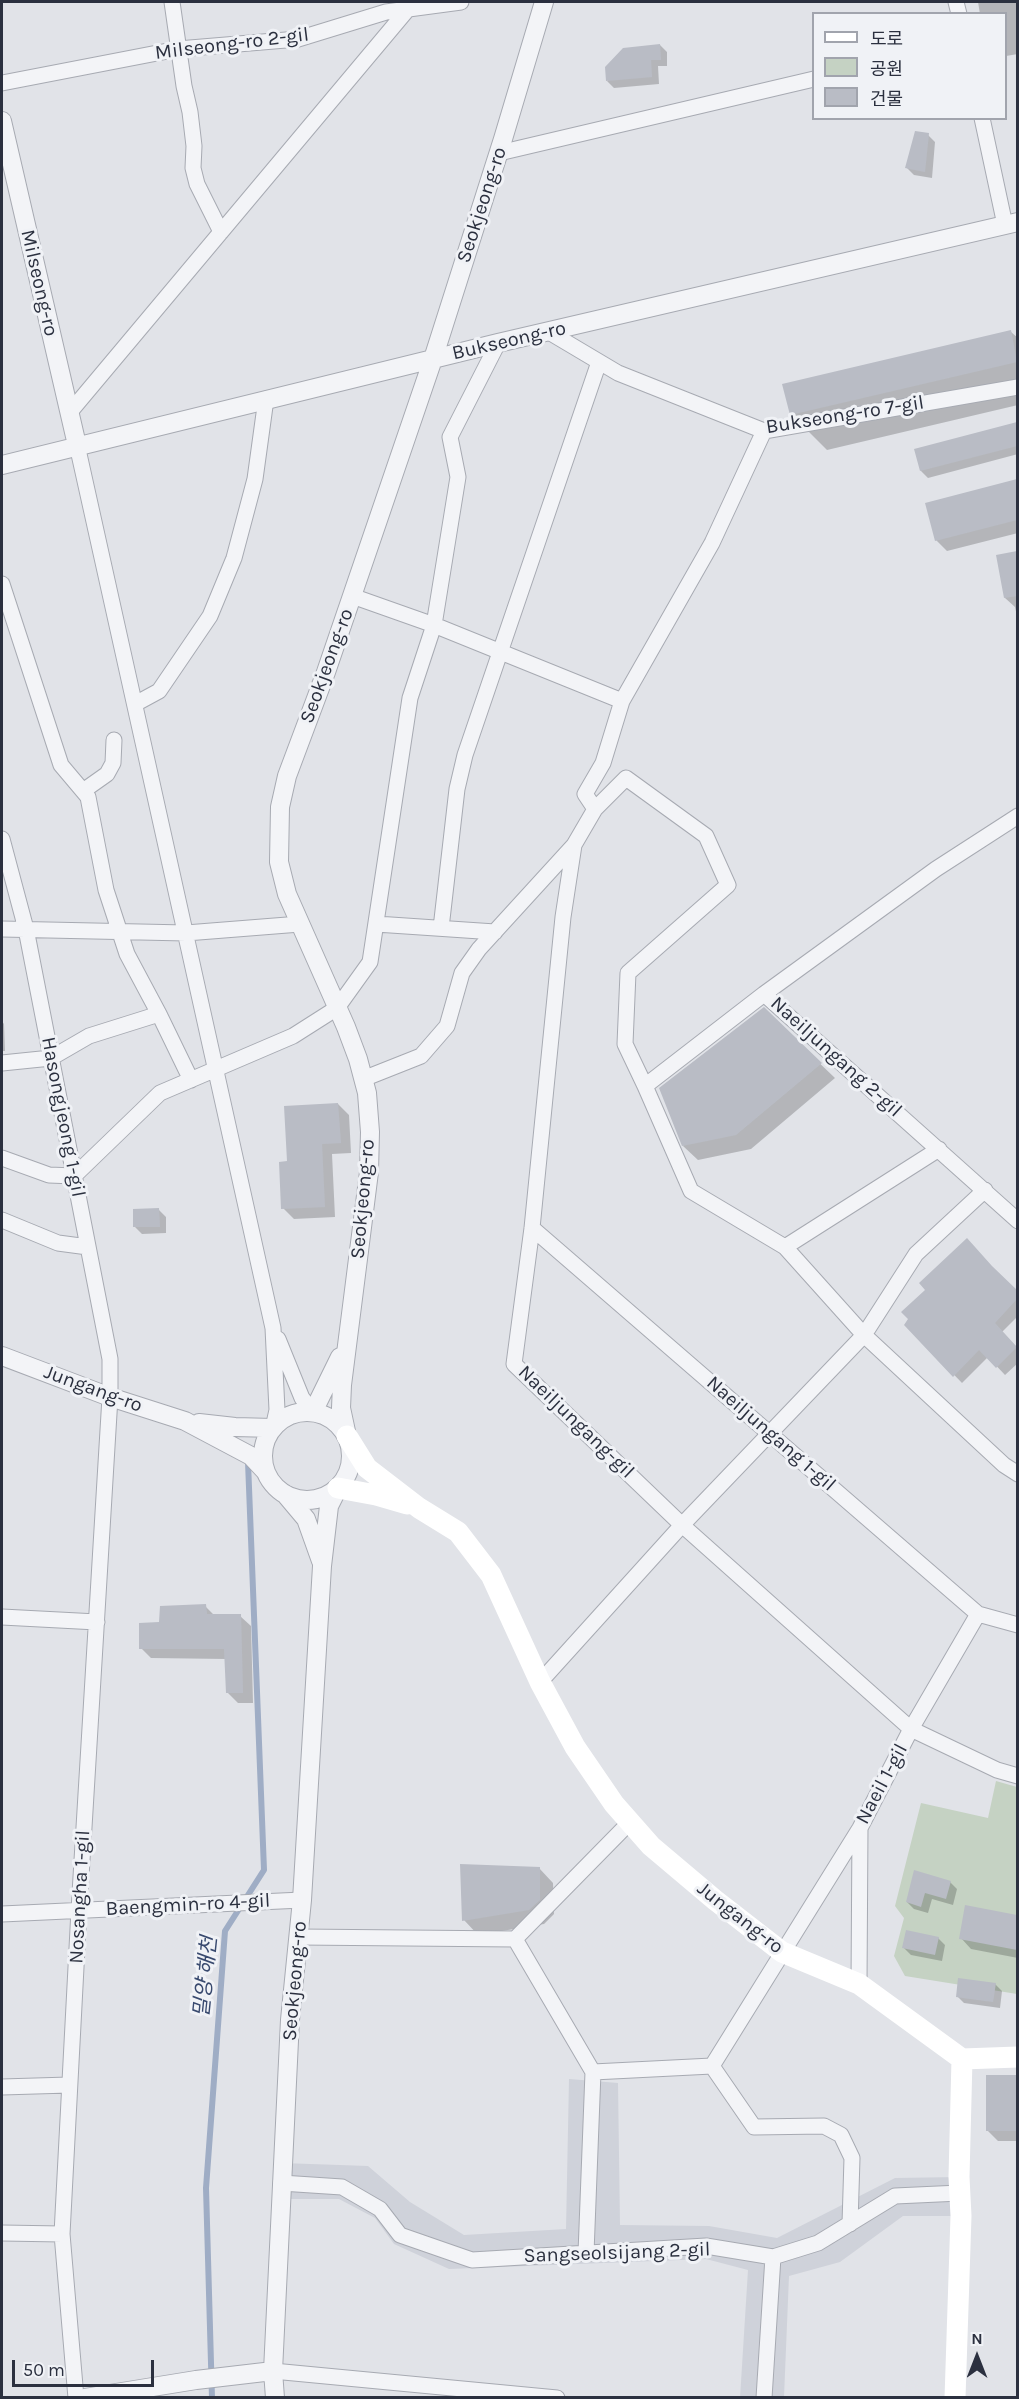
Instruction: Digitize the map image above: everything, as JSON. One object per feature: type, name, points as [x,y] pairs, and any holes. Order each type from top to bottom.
[{"type":"main road","points":[[347,1436],[367,1468],[419,1508]]},
{"type":"main road","points":[[338,1488],[376,1495],[419,1508]]},
{"type":"main road","name":"Jungang-ro","points":[[419,1508],[458,1532],[491,1575],[540,1682],[575,1747],[629,1823],[659,1852],[782,1952],[859,1984],[962,2059]]},
{"type":"main road","points":[[955,2397],[962,2059],[1017,2057]]},
{"type":"street","points":[[172,2],[190,112],[194,146],[193,168],[197,184],[221,232]]},
{"type":"street","name":"Milseong-ro 2-gil","points":[[2,83],[178,49],[298,39],[385,7],[408,9],[461,2]]},
{"type":"street","name":"Seokjeong-ro","points":[[347,1436],[341,1408],[369,1172],[370,1132],[367,1093],[358,1059],[287,894],[279,862],[280,807],[287,777],[434,359],[544,2]]},
{"type":"street","points":[[70,412],[408,9]]},
{"type":"street","points":[[499,153],[812,79]]},
{"type":"street","points":[[983,120],[1011,224]]},
{"type":"street","name":"Milseong-ro","points":[[2,121],[77,445]]},
{"type":"street","name":"Bukseong-ro","points":[[3,467],[77,445],[498,343],[1011,224]]},
{"type":"street","name":"Bukseong-ro 7-gil","points":[[549,332],[618,373],[764,431],[1017,387]]},
{"type":"street","points":[[2,1158],[49,1175],[74,1176],[160,1093],[293,1036],[337,1008],[370,962],[410,698],[434,625],[458,477],[450,437],[498,343]]},
{"type":"street","points":[[441,928],[457,789],[465,755],[599,362]]},
{"type":"street","points":[[135,704],[159,691],[210,616],[234,558],[255,479],[266,399]]},
{"type":"street","points":[[595,809],[585,794],[603,764],[622,701],[712,543],[764,431]]},
{"type":"street","points":[[77,445],[273,1328],[277,1410],[273,1428]]},
{"type":"street","points":[[2,584],[60,765],[88,797],[106,890],[127,954],[191,1080]]},
{"type":"street","points":[[352,596],[434,625],[622,701]]},
{"type":"street","points":[[82,791],[107,774],[113,763],[114,740]]},
{"type":"street","points":[[363,1079],[421,1056],[447,1026],[462,973],[495,932],[574,845],[595,809],[626,778],[706,836],[728,885],[627,974],[625,1044],[691,1191],[785,1247],[864,1335],[1004,1465],[1017,1474]]},
{"type":"street","points":[[764,994],[936,869],[1017,816]]},
{"type":"street","name":"Hasongjeong 1-gil","points":[[2,839],[26,929],[110,1359],[110,1397]]},
{"type":"street","name":"Naeiljungang-gil","points":[[574,845],[563,917],[532,1228],[514,1365],[682,1525],[911,1729],[997,1770],[1017,1776]]},
{"type":"street","points":[[2,929],[186,933],[300,924]]},
{"type":"street","points":[[376,924],[495,932]]},
{"type":"street","name":"Naeiljungang 2-gil","points":[[645,1086],[764,994],[1017,1221]]},
{"type":"street","points":[[2,1063],[51,1058],[89,1036],[159,1014]]},
{"type":"street","points":[[785,1247],[939,1149]]},
{"type":"street","points":[[540,1682],[682,1525],[864,1335],[916,1254],[985,1190]]},
{"type":"street","points":[[2,1220],[58,1243],[88,1246]]},
{"type":"street","name":"Naeiljungang 1-gil","points":[[532,1228],[978,1614],[1017,1625]]},
{"type":"street","points":[[273,1328],[302,1398],[313,1412]]},
{"type":"street","points":[[313,1412],[348,1339]]},
{"type":"street","name":"Jungang-ro","points":[[2,1356],[110,1397],[185,1421]]},
{"type":"street","name":"Nosangha 1-gil","points":[[76,2397],[62,2234],[110,1397]]},
{"type":"street","points":[[266,1471],[263,1456],[265,1441],[273,1428],[284,1418],[298,1412],[313,1412],[328,1416],[339,1425],[347,1436],[351,1449],[351,1463],[346,1477],[338,1488],[326,1496],[313,1499],[299,1499],[284,1494]]},
{"type":"street","points":[[185,1421],[235,1427],[273,1428]]},
{"type":"street","points":[[185,1421],[251,1456],[266,1471],[273,1484],[306,1519],[322,1566]]},
{"type":"street","name":"Seokjeong-ro","points":[[275,2397],[273,2372],[281,2183],[290,2020],[299,1937],[297,1900],[322,1566],[329,1506],[338,1488]]},
{"type":"street","name":"Naeil 1-gil","points":[[712,2066],[860,1828],[911,1729],[978,1614]]},
{"type":"street","points":[[2,1617],[97,1622]]},
{"type":"street","points":[[299,1937],[515,1939],[629,1823]]},
{"type":"street","points":[[859,1984],[860,1828]]},
{"type":"street","name":"Baengmin-ro 4-gil","points":[[2,1914],[297,1900]]},
{"type":"street","points":[[515,1939],[593,2072],[586,2253]]},
{"type":"street","points":[[593,2072],[712,2066],[754,2127],[824,2126],[841,2135],[852,2158],[850,2224]]},
{"type":"street","points":[[2,2087],[69,2085]]},
{"type":"street","name":"Sangseolsijang 2-gil","points":[[281,2183],[342,2187],[380,2209],[400,2235],[472,2260],[706,2246],[773,2257],[818,2243],[896,2196],[960,2193]]},
{"type":"street","points":[[2,2233],[62,2234]]},
{"type":"street","points":[[764,2397],[773,2257]]},
{"type":"street","points":[[85,2397],[196,2380],[273,2372],[557,2397]]},
{"type":"shaded area","points":[[569,2079],[618,2083],[620,2225],[709,2226],[777,2238],[895,2178],[959,2177],[961,2216],[903,2216],[840,2262],[789,2276],[784,2397],[740,2398],[748,2270],[706,2259],[449,2269],[394,2244],[375,2218],[339,2199],[280,2199],[282,2163],[368,2166],[410,2202],[464,2235],[566,2229]]},
{"type":"green space","points":[[996,1781],[1017,1787],[1017,1994],[905,1976],[894,1956],[904,1918],[895,1906],[921,1803],[988,1818]]},
{"type":"building","points":[[660,44],[661,60],[651,60],[652,77],[606,81],[605,67],[623,48]]},
{"type":"building","points":[[915,131],[929,133],[925,172],[905,168]]},
{"type":"building","points":[[1011,330],[1017,362],[790,415],[782,384]]},
{"type":"building","points":[[1017,422],[1017,446],[920,471],[914,449]]},
{"type":"building","points":[[1017,479],[1017,520],[935,541],[925,503]]},
{"type":"building","points":[[1017,551],[1017,596],[1004,598],[996,555]]},
{"type":"building","points":[[764,1007],[822,1063],[736,1135],[682,1146],[659,1088]]},
{"type":"building","points":[[338,1103],[341,1143],[322,1144],[325,1207],[281,1209],[279,1162],[287,1161],[284,1106]]},
{"type":"building","points":[[159,1208],[160,1227],[133,1227],[133,1209]]},
{"type":"building","points":[[967,1238],[1017,1290],[1017,1299],[995,1323],[1017,1347],[996,1368],[979,1350],[953,1377],[904,1325],[908,1319],[901,1312],[925,1290],[919,1283]]},
{"type":"building","points":[[206,1604],[207,1614],[241,1614],[243,1693],[226,1693],[224,1649],[139,1649],[139,1623],[159,1622],[160,1606]]},
{"type":"building","points":[[460,1864],[540,1867],[540,1900],[529,1910],[462,1921]]},
{"type":"building","points":[[914,1870],[951,1881],[946,1899],[925,1893],[921,1907],[906,1902]]},
{"type":"building","points":[[965,1905],[1017,1915],[1017,1950],[959,1939]]},
{"type":"building","points":[[906,1930],[939,1937],[935,1955],[902,1948]]},
{"type":"building","points":[[958,1978],[996,1983],[993,2002],[956,1997]]},
{"type":"building","points":[[986,2075],[1017,2075],[1017,2131],[986,2131]]},
{"type":"waterway","name":"밀양 해천","points":[[212,2398],[206,2188],[225,1931],[264,1870],[248,1462]]}]
